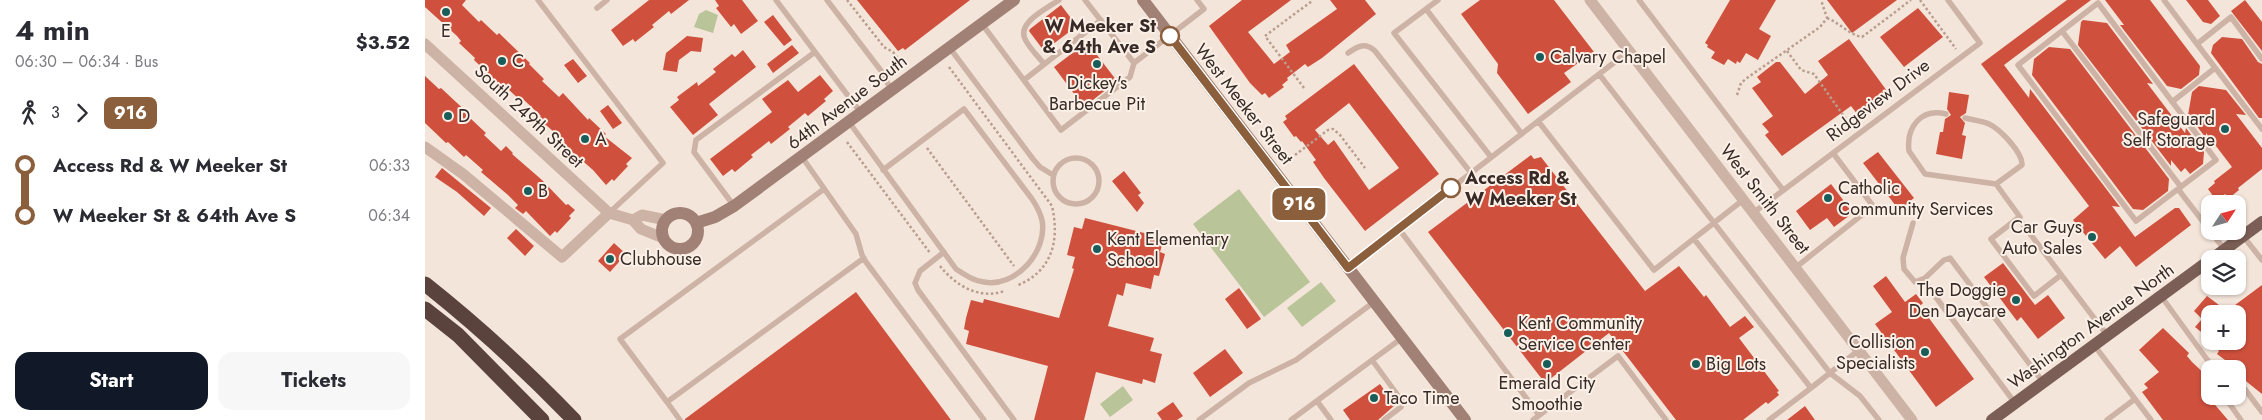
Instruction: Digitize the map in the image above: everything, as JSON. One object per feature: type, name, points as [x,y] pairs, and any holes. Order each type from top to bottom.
[{"type":"highway","points":[[425,284],[471,320],[575,420]]},
{"type":"highway","points":[[425,309],[458,335],[542,420]]},
{"type":"main road","name":"64th Avenue South","points":[[696,223],[715,217],[735,206],[1014,0]]},
{"type":"main road","name":"West Meeker Street","points":[[1143,0],[1465,420]]},
{"type":"main road","points":[[682,213],[688,215],[696,223],[698,229],[696,240],[687,248],[682,249],[671,246],[663,238],[663,226],[670,216],[682,213]]},
{"type":"main road","name":"Washington Avenue North","points":[[2246,234],[2262,222]]},
{"type":"main road","name":"Washington Avenue North","points":[[2224,250],[2238,240]]},
{"type":"main road","name":"Washington Avenue North","points":[[1995,419],[2201,266]]},
{"type":"street","name":"West Smith Street","points":[[1590,0],[1912,420]]},
{"type":"street","name":"South 249th Street","points":[[425,44],[609,213]]},
{"type":"street","points":[[425,147],[463,174],[562,257],[609,213],[633,220],[641,229],[663,238]]},
{"type":"street","points":[[633,220],[642,215],[666,220]]},
{"type":"lane","points":[[538,0],[663,163],[609,213]]},
{"type":"lane","points":[[597,8],[607,0]]},
{"type":"lane","points":[[776,0],[861,113]]},
{"type":"lane","points":[[827,0],[882,72],[891,90]]},
{"type":"lane","points":[[1044,64],[1025,40],[1024,29],[1027,22],[1059,0]]},
{"type":"lane","points":[[1085,0],[1134,63]]},
{"type":"lane","points":[[982,24],[1061,130],[1129,77],[1134,63],[1204,9],[1197,0]]},
{"type":"lane","points":[[1438,0],[1394,33],[1491,157]]},
{"type":"lane","points":[[1639,0],[1783,190]]},
{"type":"lane","name":"Ridgeview Drive","points":[[1753,213],[1980,43],[1948,0]]},
{"type":"lane","points":[[2164,0],[2262,129]]},
{"type":"lane","points":[[2098,3],[2172,102],[2216,160],[2136,221],[2018,65],[2098,3]]},
{"type":"lane","points":[[1426,9],[1522,134]]},
{"type":"lane","points":[[2197,44],[2231,17],[2262,59]]},
{"type":"lane","points":[[1024,80],[1101,20]]},
{"type":"lane","points":[[2062,31],[2224,250]]},
{"type":"lane","points":[[1348,53],[1357,47],[1364,46],[1370,47],[1375,51],[1471,173]]},
{"type":"lane","points":[[949,47],[1039,167],[1053,175]]},
{"type":"lane","points":[[1348,268],[1629,51]]},
{"type":"lane","points":[[735,206],[694,152],[696,140],[815,52]]},
{"type":"lane","points":[[2172,102],[2215,68]]},
{"type":"lane","points":[[1599,74],[1830,373],[1860,396],[1879,420]]},
{"type":"lane","points":[[849,122],[883,170],[956,269],[969,278],[985,282],[1009,278],[1019,272],[1035,256],[1041,239],[1042,221],[1032,199],[964,109],[883,170]]},
{"type":"lane","points":[[1946,114],[1939,112],[1924,115],[1914,122],[1909,151],[1925,174],[1996,184],[2020,216],[2018,218],[2107,336]]},
{"type":"lane","points":[[1965,118],[1988,124],[2006,138],[2022,162],[1996,184]]},
{"type":"lane","points":[[1538,121],[1654,270],[1743,200]]},
{"type":"lane","points":[[1795,268],[1873,206],[1833,153]]},
{"type":"lane","points":[[802,157],[856,234],[864,258],[984,420]]},
{"type":"lane","points":[[1077,158],[1091,164],[1099,178],[1099,186],[1096,193],[1085,203],[1070,204],[1057,196],[1053,190],[1053,175],[1062,162],[1077,158]]},
{"type":"lane","points":[[680,420],[620,339],[824,189]]},
{"type":"lane","points":[[2018,218],[1991,239],[2034,296],[2061,275]]},
{"type":"lane","points":[[1913,223],[1903,258],[1903,269],[1915,282],[1925,278],[1944,260],[1950,258],[2043,383]]},
{"type":"lane","points":[[1399,229],[1539,415]]},
{"type":"lane","points":[[1694,239],[1811,388]]},
{"type":"lane","points":[[2246,240],[2262,260]]},
{"type":"lane","points":[[944,252],[917,276],[915,283],[918,290],[1014,420]]},
{"type":"lane","points":[[667,402],[864,258]]},
{"type":"lane","points":[[1925,278],[1929,288],[2015,403]]},
{"type":"lane","points":[[2161,296],[2207,360]]},
{"type":"lane","points":[[1199,420],[1249,383],[1296,360],[1374,302]]},
{"type":"lane","points":[[1291,420],[1402,338]]},
{"type":"lane","points":[[2094,345],[2151,420]]},
{"type":"lane","points":[[1769,420],[1859,350]]},
{"type":"lane","points":[[1533,420],[1618,356],[1666,420]]},
{"type":"lane","points":[[1372,360],[1401,402],[1401,407],[1384,420]]},
{"type":"lane","points":[[2246,391],[2262,412]]},
{"type":"lane","points":[[2107,420],[2135,399]]},
{"type":"lane","points":[[1317,401],[1331,420]]},
{"type":"lane","points":[[2230,405],[2241,420]]},
{"type":"path","points":[[847,0],[884,47],[893,52],[899,60]]},
{"type":"path","points":[[1821,0],[1827,18],[1839,23],[1849,33],[1862,37],[1911,0]]},
{"type":"path","points":[[1920,0],[1961,56]]},
{"type":"path","points":[[1304,88],[1265,36],[1312,1]]},
{"type":"path","points":[[1737,95],[1741,83],[1820,28],[1827,18]]},
{"type":"path","points":[[1787,51],[1801,70],[1814,74],[1848,122]]},
{"type":"path","points":[[949,67],[1052,206],[1057,227],[1053,249],[1044,266],[1026,282],[1012,288]]},
{"type":"path","points":[[1295,155],[1328,130],[1333,130],[1340,135],[1365,168]]},
{"type":"path","points":[[922,140],[1026,282]]},
{"type":"path","points":[[847,142],[946,274],[962,287],[978,293],[998,293],[1005,290]]},
{"type":"green space","points":[[706,10],[718,15],[713,33],[694,27],[699,14]]},
{"type":"green space","points":[[1239,189],[1310,282],[1264,317],[1193,224]]},
{"type":"green space","points":[[1321,282],[1336,301],[1302,327],[1287,308]]},
{"type":"green space","points":[[1123,386],[1133,400],[1110,417],[1100,404]]},
{"type":"building","points":[[425,0],[466,0],[462,5],[479,22],[481,20],[497,35],[499,33],[530,63],[544,79],[542,81],[559,97],[563,93],[588,120],[589,118],[606,134],[604,136],[632,158],[626,164],[628,166],[614,181],[612,179],[606,185],[593,170],[563,144],[565,142],[546,125],[545,127],[537,120],[541,116],[524,100],[522,102],[507,88],[504,89],[474,60],[475,58],[459,43],[461,41],[457,36],[425,7]]},
{"type":"building","points":[[649,0],[689,0],[671,14],[669,11],[652,25],[654,27],[635,42],[633,39],[623,46],[611,30]]},
{"type":"building","points":[[715,0],[742,0],[758,21],[741,34],[734,24],[731,27],[716,8],[719,6]]},
{"type":"building","points":[[857,0],[970,0],[905,50],[903,48],[898,51]]},
{"type":"building","points":[[1242,0],[1291,0],[1248,32],[1274,64],[1290,52],[1286,45],[1337,9],[1330,0],[1365,0],[1376,14],[1322,58],[1308,67],[1305,64],[1287,78],[1288,80],[1282,85],[1284,87],[1269,98],[1265,93],[1262,95],[1250,83],[1209,26]]},
{"type":"building","name":"Calvary Chapel","points":[[1480,0],[1554,0],[1594,52],[1564,73],[1571,82],[1528,114],[1497,73],[1498,64],[1461,14]]},
{"type":"building","points":[[1730,0],[1776,0],[1759,29],[1771,36],[1758,60],[1746,53],[1740,63],[1737,61],[1736,64],[1728,59],[1724,65],[1711,58],[1715,52],[1707,47],[1708,45],[1705,43]]},
{"type":"building","points":[[1827,0],[1897,0],[1852,33]]},
{"type":"building","points":[[2067,0],[2091,0],[2004,65],[2029,98],[2030,89],[2120,207],[2112,206],[2135,237],[2175,208],[2179,208],[2191,225],[2136,267],[2120,246],[2105,259],[2073,220],[2089,206],[1981,64]]},
{"type":"building","points":[[2105,0],[2150,0],[2200,66],[2199,75],[2181,89],[2167,86],[2120,25],[2124,25]]},
{"type":"building","points":[[2186,0],[2208,0],[2220,16],[2211,24],[2203,22]]},
{"type":"building","points":[[2245,0],[2262,22],[2262,51],[2231,11]]},
{"type":"building","points":[[1061,5],[1077,26],[1044,51],[1029,31]]},
{"type":"building","points":[[1918,8],[1943,37],[1904,67],[1880,37]]},
{"type":"building","points":[[773,15],[792,40],[784,46],[764,22]]},
{"type":"building","points":[[2083,20],[2107,23],[2153,84],[2147,83],[2185,133],[2186,128],[2204,152],[2203,164],[2190,174],[2185,168],[2181,172],[2171,160],[2171,166],[2078,45],[2081,22]]},
{"type":"building","points":[[687,36],[703,38],[701,52],[691,51],[679,60],[677,72],[663,70],[666,53]]},
{"type":"building","points":[[2222,37],[2242,39],[2258,62],[2262,64],[2262,118],[2259,118],[2211,53],[2213,45]]},
{"type":"building","points":[[1849,39],[1887,91],[1878,97],[1883,103],[1861,119],[1851,106],[1782,156],[1765,135],[1769,132],[1762,124],[1773,116],[1752,88],[1761,82],[1757,77],[1776,62],[1780,62],[1805,94],[1828,75],[1818,61]]},
{"type":"building","points":[[1087,42],[1117,81],[1084,107],[1054,67]]},
{"type":"building","points":[[792,45],[799,53],[773,73],[767,64]]},
{"type":"building","points":[[2049,47],[2070,49],[2169,179],[2168,191],[2143,210],[2133,209],[2032,75],[2034,59]]},
{"type":"building","points":[[743,50],[756,67],[709,104],[718,115],[693,135],[670,107],[679,100],[677,97],[697,82],[698,86],[716,72],[713,69],[732,54],[735,57]]},
{"type":"building","points":[[573,59],[587,76],[578,83],[564,65]]},
{"type":"building","points":[[1354,64],[1439,174],[1365,231],[1324,178],[1313,162],[1316,160],[1302,141],[1296,136],[1294,137],[1283,122],[1287,119],[1285,116]],"holes":[[[1349,103],[1399,168],[1369,190],[1334,140],[1328,145],[1315,130]]]},
{"type":"building","points":[[820,75],[833,91],[824,99],[826,101],[808,116],[805,113],[788,127],[790,129],[771,144],[769,141],[751,155],[753,157],[735,172],[732,169],[723,176],[710,159],[772,112],[762,99],[788,80],[798,92]]},
{"type":"building","points":[[425,76],[471,116],[470,118],[486,133],[484,135],[501,151],[506,146],[566,205],[568,204],[575,210],[569,216],[571,218],[557,233],[555,231],[550,236],[526,211],[523,214],[515,208],[518,205],[481,172],[483,170],[466,155],[464,157],[448,142],[446,143],[425,123]]},
{"type":"building","name":"Safeguard Self Storage","points":[[2199,86],[2226,90],[2246,115],[2236,114],[2262,148],[2262,169],[2238,188],[2239,190],[2233,195],[2212,195],[2208,189],[2215,183],[2214,181],[2232,167],[2206,133],[2206,138],[2188,115],[2192,92]]},
{"type":"building","points":[[1949,92],[1969,95],[1966,113],[1960,117],[1965,123],[1962,135],[1966,136],[1962,159],[1936,154],[1940,132],[1943,132],[1945,119],[1951,115],[1947,109]]},
{"type":"building","points":[[608,105],[622,123],[613,129],[600,111]]},
{"type":"building","points":[[1878,152],[1914,198],[1899,210],[1863,163]]},
{"type":"building","points":[[1531,155],[1534,159],[1541,157],[1645,291],[1679,266],[1704,297],[1706,295],[1730,327],[1745,316],[1754,327],[1739,338],[1779,391],[1777,392],[1779,395],[1768,404],[1766,402],[1743,420],[1676,420],[1609,333],[1545,383],[1428,232]]},
{"type":"building","points":[[442,168],[491,208],[484,216],[457,192],[435,177]]},
{"type":"building","points":[[1124,171],[1141,193],[1138,195],[1144,203],[1137,212],[1112,181]]},
{"type":"building","name":"Catholic Community Services","points":[[1831,184],[1853,213],[1834,227],[1827,218],[1810,230],[1796,211]]},
{"type":"building","points":[[1085,218],[1164,238],[1160,252],[1165,254],[1159,276],[1154,275],[1151,289],[1126,283],[1123,296],[1117,294],[1108,326],[1154,338],[1150,351],[1162,354],[1155,383],[1143,379],[1142,384],[1096,372],[1084,420],[1034,420],[1048,366],[966,344],[969,331],[964,329],[966,318],[971,300],[983,303],[984,299],[1059,318],[1074,269],[1072,268],[1075,257],[1067,255],[1074,227],[1082,229]]},
{"type":"building","points":[[516,229],[534,246],[525,256],[507,238]]},
{"type":"building","name":"Clubhouse","points":[[614,243],[626,254],[610,272],[598,261]]},
{"type":"building","name":"The Doggie Den Daycare","points":[[2003,263],[2035,305],[2048,295],[2065,318],[2038,339],[2021,317],[2017,321],[1984,277]]},
{"type":"building","name":"Collision Specialists","points":[[1886,276],[1905,302],[1916,294],[1923,303],[1920,306],[1974,379],[1936,407],[1875,324],[1892,312],[1873,286]]},
{"type":"building","points":[[2262,285],[2262,394],[2246,381],[2246,360],[2225,360],[2217,354],[2218,350],[2246,350],[2246,305],[2235,305]]},
{"type":"building","points":[[1239,288],[1261,319],[1247,329],[1225,299]]},
{"type":"building","points":[[856,292],[951,420],[685,420],[685,419]]},
{"type":"building","points":[[2207,296],[2219,305],[2201,305],[2201,318],[2194,311]]},
{"type":"building","points":[[2201,320],[2201,332],[2195,327]]},
{"type":"building","points":[[2163,328],[2189,353],[2187,356],[2201,370],[2201,405],[2215,405],[2228,420],[2163,420],[2142,392],[2148,388],[2144,384],[2159,372],[2139,350]]},
{"type":"building","points":[[1225,349],[1243,373],[1210,397],[1193,373]]},
{"type":"building","name":"Taco Time","points":[[1380,384],[1395,405],[1378,420],[1350,420],[1343,410]]},
{"type":"building","points":[[1173,402],[1183,416],[1177,420],[1162,420],[1157,413]]},
{"type":"building","points":[[1805,406],[1815,420],[1787,420]]},
{"type":"bus line","name":"916","points":[[1170,36],[1348,268],[1451,188]]},
{"type":"place","name":"E","points":[[446,12]]},
{"type":"place","name":"W Meeker St & 64th Ave S","points":[[1170,36]]},
{"type":"place","name":"Calvary Chapel","points":[[1540,57]]},
{"type":"place","name":"C","points":[[502,61]]},
{"type":"place","name":"Dickey's Barbecue Pit","points":[[1097,64]]},
{"type":"place","name":"D","points":[[448,116]]},
{"type":"place","name":"Safeguard Self Storage","points":[[2225,129]]},
{"type":"place","name":"A","points":[[585,139]]},
{"type":"place","name":"Access Rd & W Meeker St","points":[[1451,188]]},
{"type":"place","name":"B","points":[[528,191]]},
{"type":"place","name":"Catholic Community Services","points":[[1828,198]]},
{"type":"place","name":"Car Guys Auto Sales","points":[[2092,237]]},
{"type":"place","name":"Kent Elementary School","points":[[1097,249]]},
{"type":"place","name":"Clubhouse","points":[[610,259]]},
{"type":"place","name":"The Doggie Den Daycare","points":[[2016,300]]},
{"type":"place","name":"Kent Community Service Center","points":[[1508,333]]},
{"type":"place","name":"Collision Specialists","points":[[1925,352]]},
{"type":"place","name":"Emerald City Smoothie","points":[[1547,364]]},
{"type":"place","name":"Big Lots","points":[[1696,364]]},
{"type":"place","name":"Taco Time","points":[[1374,398]]}]
